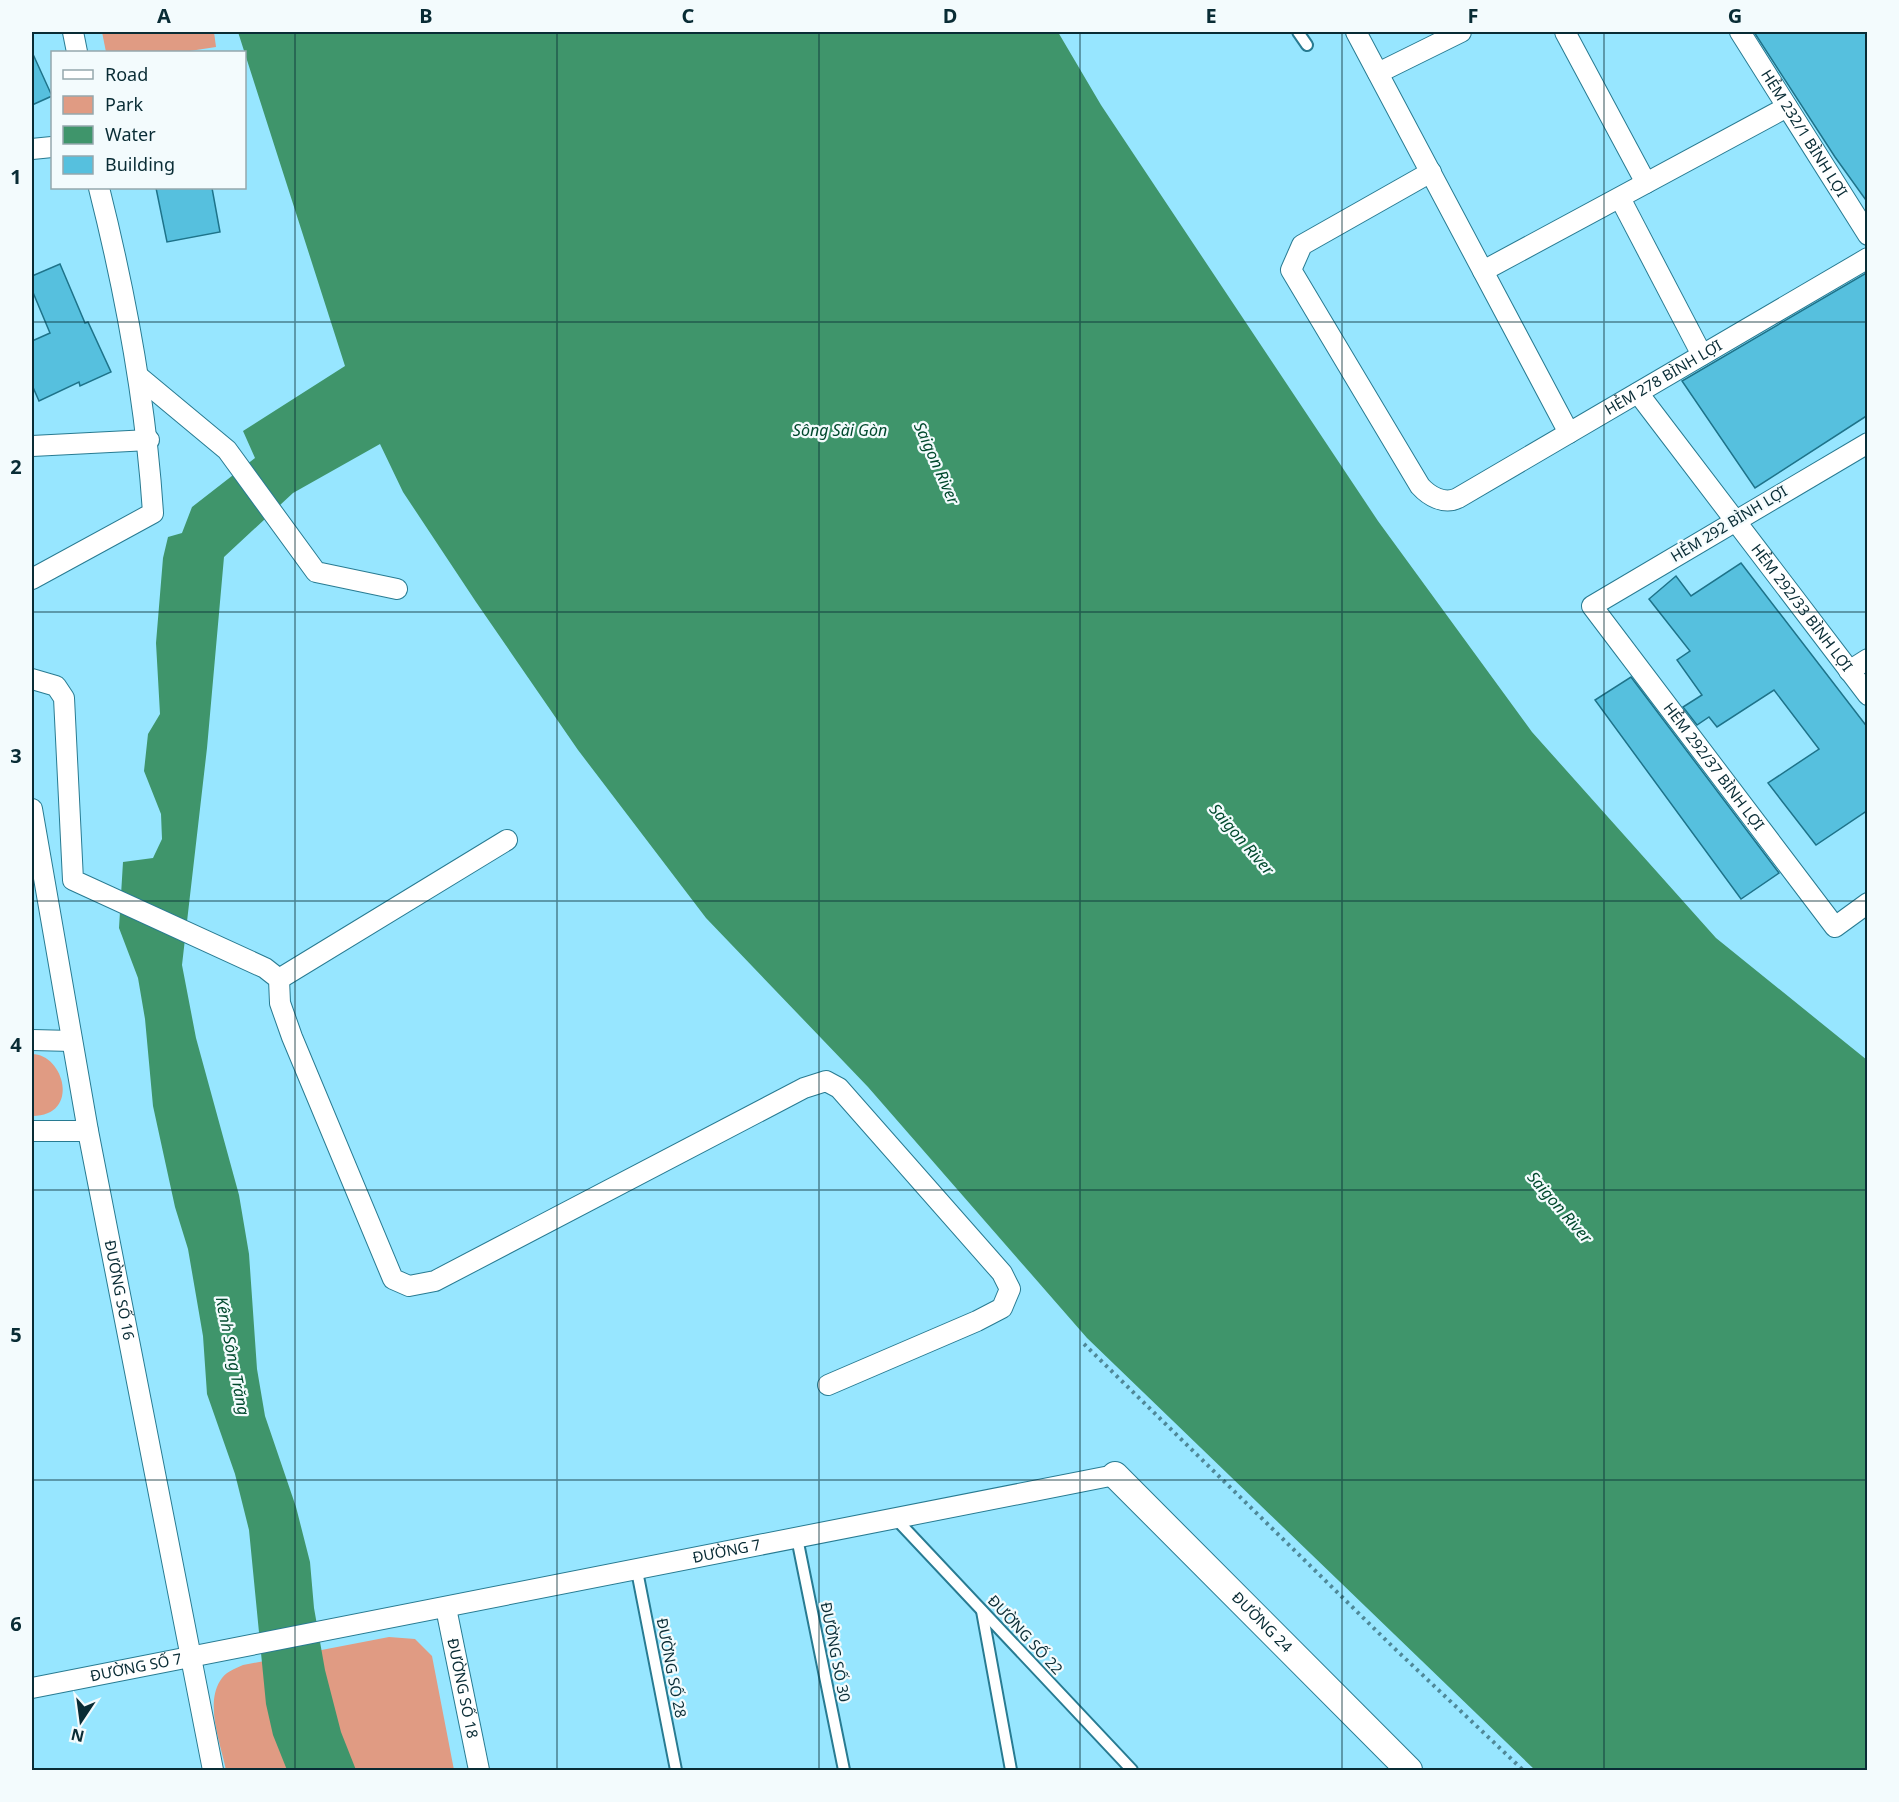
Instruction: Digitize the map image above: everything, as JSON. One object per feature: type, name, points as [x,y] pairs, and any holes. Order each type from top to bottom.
[{"type":"street","points":[[73,32],[77,51]]},
{"type":"street","points":[[1356,32],[1569,433]]},
{"type":"street","points":[[1378,73],[1461,32]]},
{"type":"street","points":[[1565,32],[1646,183]]},
{"type":"street","name":"HẺM 232/1 BÌNH LỢI","points":[[1740,32],[1868,236]]},
{"type":"street","points":[[1483,271],[1787,106]]},
{"type":"street","points":[[32,149],[51,147]]},
{"type":"street","name":"HẺM 278 BÌNH LỢI","points":[[1431,172],[1302,245],[1291,270],[1420,486],[1432,496],[1443,500],[1458,498],[1868,258]]},
{"type":"street","points":[[32,579],[153,513],[149,440],[120,273],[99,189]]},
{"type":"street","points":[[1620,198],[1702,355]]},
{"type":"street","points":[[138,376],[227,450],[316,572],[397,589]]},
{"type":"street","name":"HẺM 292/33 BÌNH LỢI","points":[[1638,393],[1868,695]]},
{"type":"street","points":[[32,446],[149,440]]},
{"type":"street","name":"HẺM 292 BÌNH LỢI","points":[[1592,606],[1868,443]]},
{"type":"street","name":"HẺM 292/37 BÌNH LỢI","points":[[1592,606],[1835,927],[1864,913]]},
{"type":"street","points":[[1849,671],[1868,659]]},
{"type":"street","points":[[32,679],[56,686],[64,698],[73,880],[265,968],[279,979],[280,1003],[292,1037],[393,1279],[409,1286],[435,1281],[804,1088],[826,1081],[839,1088],[1002,1273],[1010,1289],[1002,1308],[828,1385]]},
{"type":"street","name":"ĐƯỜNG SỐ 16","points":[[32,809],[37,868],[213,1770]]},
{"type":"street","points":[[279,979],[507,840]]},
{"type":"street","points":[[32,1040],[72,1041]]},
{"type":"street","points":[[32,1131],[88,1131]]},
{"type":"street","name":"ĐƯỜNG 7","points":[[338,1630],[1115,1475]]},
{"type":"street","name":"ĐƯỜNG 24","points":[[1115,1475],[1409,1770]]},
{"type":"street","name":"ĐƯỜNG SỐ 18","points":[[446,1608],[479,1770]]},
{"type":"street","name":"ĐƯỜNG SỐ 7","points":[[32,1688],[338,1630]]},
{"type":"lane","points":[[1298,32],[1307,45]]},
{"type":"lane","name":"ĐƯỜNG SỐ 22","points":[[896,1519],[1132,1770]]},
{"type":"lane","name":"ĐƯỜNG SỐ 30","points":[[797,1539],[844,1770]]},
{"type":"lane","name":"ĐƯỜNG SỐ 28","points":[[637,1570],[676,1770]]},
{"type":"lane","points":[[982,1611],[1011,1770]]},
{"type":"path","points":[[1084,1344],[1393,1647],[1523,1770]]},
{"type":"green space","points":[[102,32],[214,32],[216,47],[190,51],[106,51]]},
{"type":"green space","points":[[32,1054],[43,1057],[52,1064],[59,1074],[62,1096],[57,1106],[47,1113],[32,1116]]},
{"type":"green space","points":[[389,1637],[415,1639],[432,1656],[454,1770],[226,1770],[216,1725],[214,1702],[220,1681],[227,1673],[243,1665]]},
{"type":"water","name":"Sông Sài Gòn","points":[[238,32],[1058,32],[1101,105],[1378,521],[1532,732],[1716,938],[1867,1060],[1867,1770],[1535,1770],[1087,1338],[868,1087],[706,918],[578,750],[476,602],[403,492],[380,444],[293,493],[224,557],[207,748],[182,965],[196,1038],[239,1195],[249,1254],[257,1369],[265,1416],[296,1507],[310,1562],[314,1608],[325,1670],[341,1732],[356,1770],[287,1770],[273,1735],[266,1704],[249,1530],[235,1474],[207,1394],[203,1336],[188,1249],[175,1207],[153,1106],[145,1019],[138,978],[119,928],[123,862],[153,858],[162,839],[161,814],[144,771],[148,734],[160,714],[156,643],[163,558],[168,537],[182,533],[192,507],[255,458],[243,431],[345,366],[246,51]]},
{"type":"building","points":[[1754,32],[1868,32],[1868,203],[1835,157]]},
{"type":"building","points":[[32,52],[51,96],[32,105]]},
{"type":"building","points":[[156,189],[212,189],[220,232],[167,242]]},
{"type":"building","points":[[60,264],[85,323],[88,322],[111,372],[80,386],[79,382],[39,401],[32,385],[32,341],[50,333],[32,290],[32,276]]},
{"type":"building","points":[[1868,272],[1868,415],[1755,488],[1682,381]]},
{"type":"building","points":[[1741,563],[1868,728],[1868,810],[1816,845],[1768,783],[1819,749],[1774,690],[1717,727],[1709,717],[1697,725],[1683,707],[1702,695],[1677,660],[1690,651],[1649,599],[1676,576],[1691,596]]},
{"type":"building","points":[[1631,677],[1779,873],[1741,899],[1595,700]]},
{"type":"water label","name":"Saigon River","points":[[937,463]]},
{"type":"water label","name":"Saigon River","points":[[1242,839]]},
{"type":"water label","name":"Saigon River","points":[[1560,1207]]},
{"type":"water label","name":"Kênh Sông Trăng","points":[[233,1356]]}]
